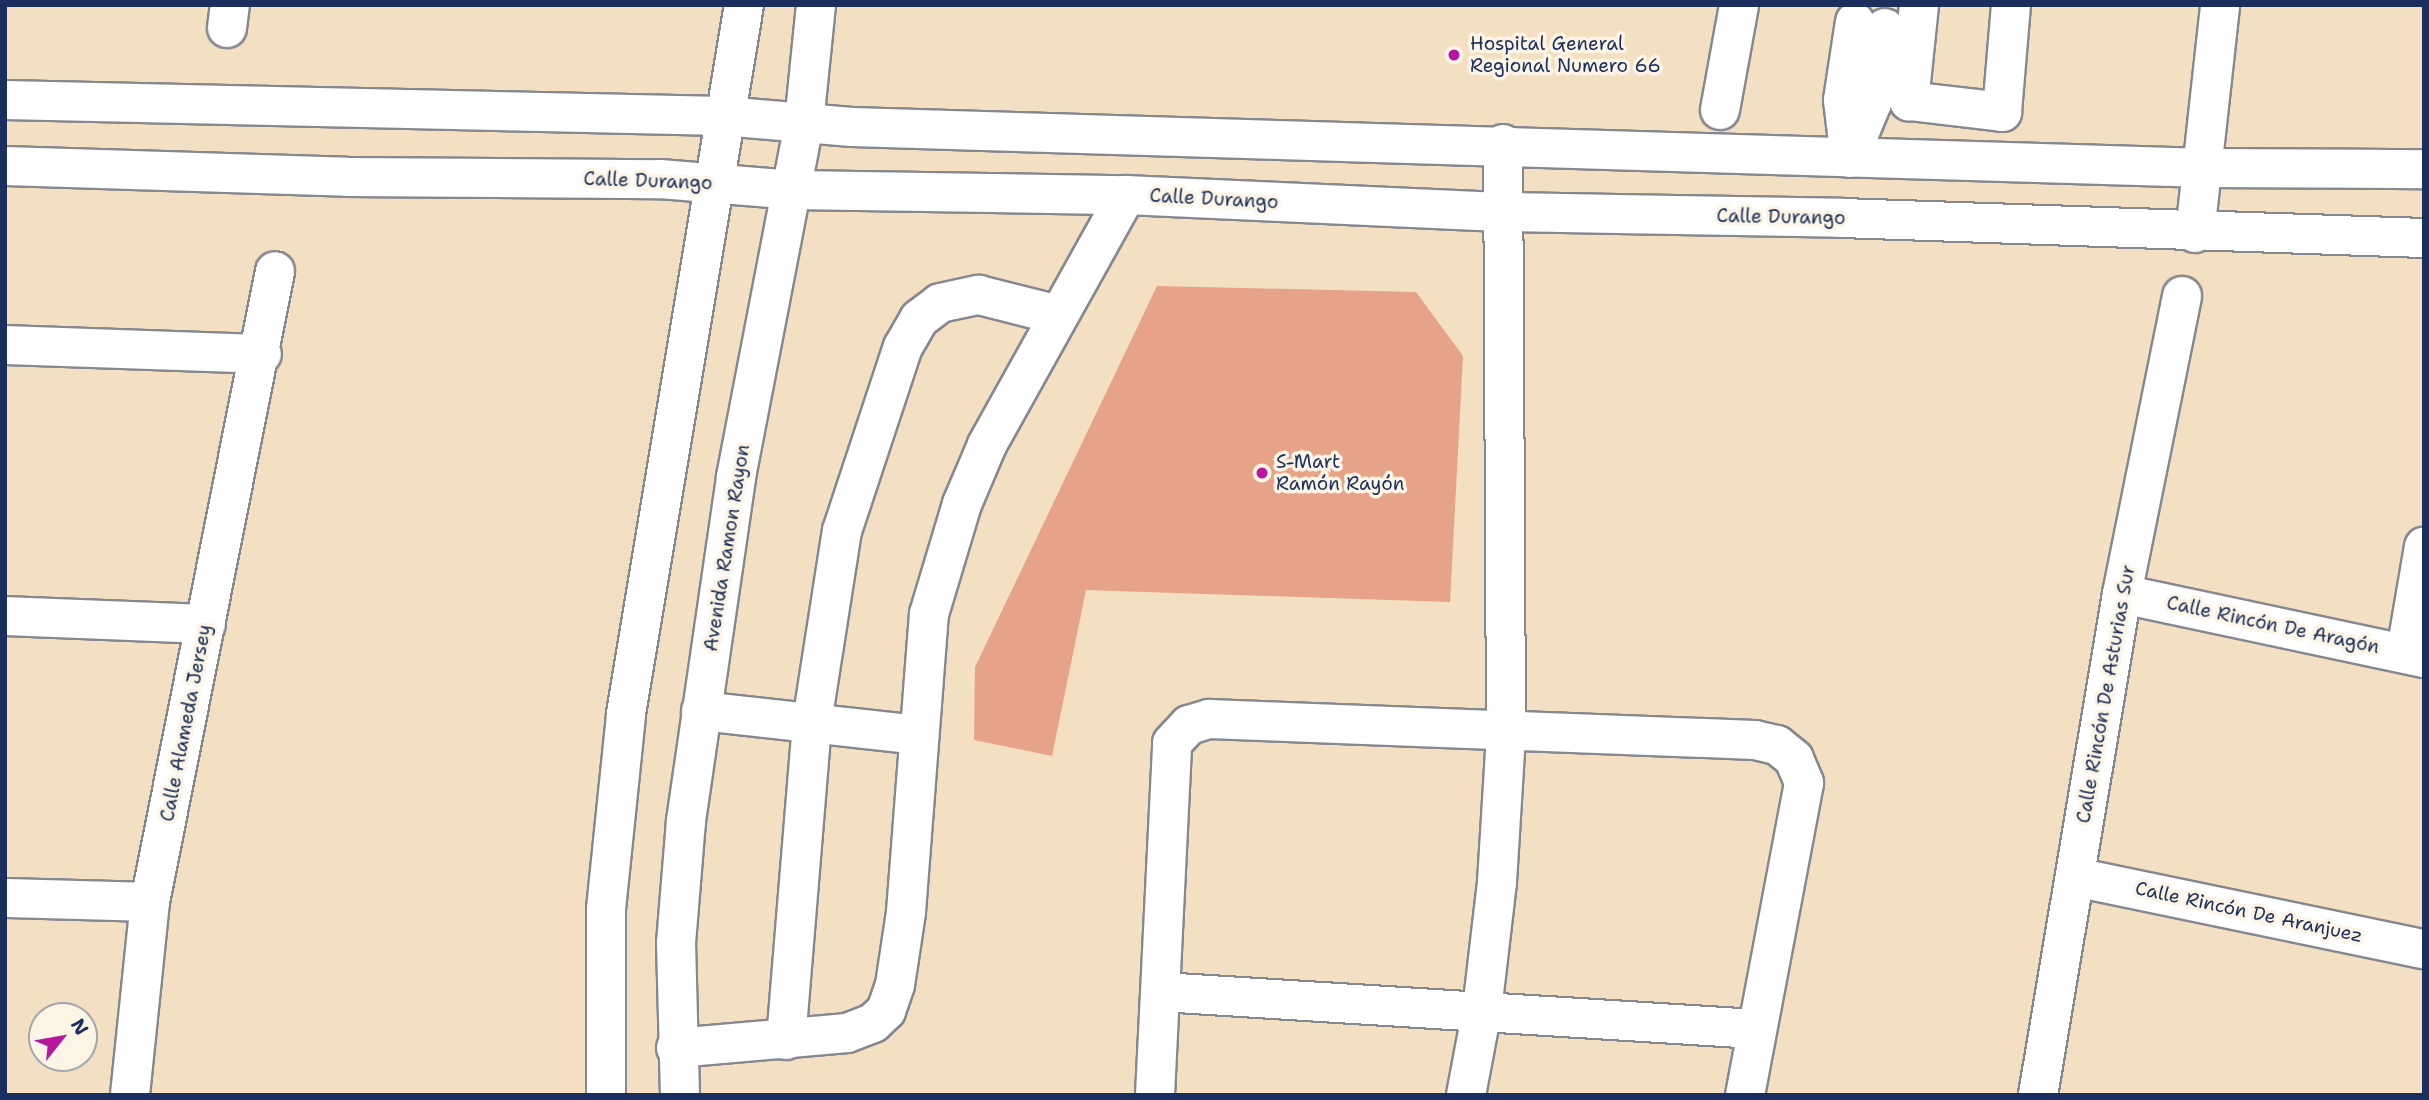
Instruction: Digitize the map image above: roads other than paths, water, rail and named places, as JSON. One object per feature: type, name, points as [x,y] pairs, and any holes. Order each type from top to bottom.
[{"type":"main road","points":[[606,1095],[606,909],[626,714],[723,116],[744,5]]},
{"type":"main road","name":"Avenida Ramon Rayon","points":[[680,1095],[676,1048],[676,943],[701,711],[736,477],[804,123],[816,5]]},
{"type":"main road","points":[[1720,110],[1740,5]]},
{"type":"main road","points":[[1882,19],[1909,101],[2002,112],[2011,5]]},
{"type":"main road","points":[[2195,233],[2205,169],[2220,5]]},
{"type":"main road","points":[[1842,218],[1850,158],[1872,103],[1882,19]]},
{"type":"main road","points":[[5,100],[723,116],[804,123],[2205,169],[2424,169]]},
{"type":"main road","points":[[1466,1095],[1482,1010],[1497,882],[1506,733],[1506,212],[1503,144]]},
{"type":"main road","name":"Calle Durango","points":[[5,166],[713,183],[793,190],[1126,195],[1506,212],[1842,218],[2195,233],[2424,238]]},
{"type":"main road","points":[[676,1048],[847,1033],[873,1023],[886,1011],[895,985],[905,912],[916,735],[929,614],[962,504],[987,445],[1126,195]]},
{"type":"main road","name":"Calle Alameda Jersey","points":[[130,1095],[150,902],[262,355],[275,271]]},
{"type":"main road","points":[[786,1040],[812,722],[842,531],[903,347],[919,319],[940,303],[979,295],[1058,315]]},
{"type":"main road","name":"Calle Rincón De Asturias Sur","points":[[2038,1095],[2122,594],[2182,296]]},
{"type":"main road","points":[[5,345],[262,355]]},
{"type":"main road","points":[[2415,655],[2424,547]]},
{"type":"main road","name":"Calle Rincón De Aragón","points":[[2122,594],[2415,655]]},
{"type":"main road","points":[[5,616],[206,624]]},
{"type":"main road","points":[[701,711],[916,735]]},
{"type":"main road","points":[[1155,1095],[1172,743],[1189,725],[1209,719],[1506,733],[1755,740],[1777,745],[1794,759],[1804,783],[1745,1095]]},
{"type":"main road","name":"Calle Rincón De Aranjuez","points":[[2075,877],[2424,949]]},
{"type":"main road","points":[[5,898],[150,902]]},
{"type":"main road","points":[[1161,992],[1756,1029]]},
{"type":"place","name":"Hospital General Regional Numero 66","points":[[1454,55]]},
{"type":"place","name":"S-Mart Ramón Rayón","points":[[1262,473]]}]
